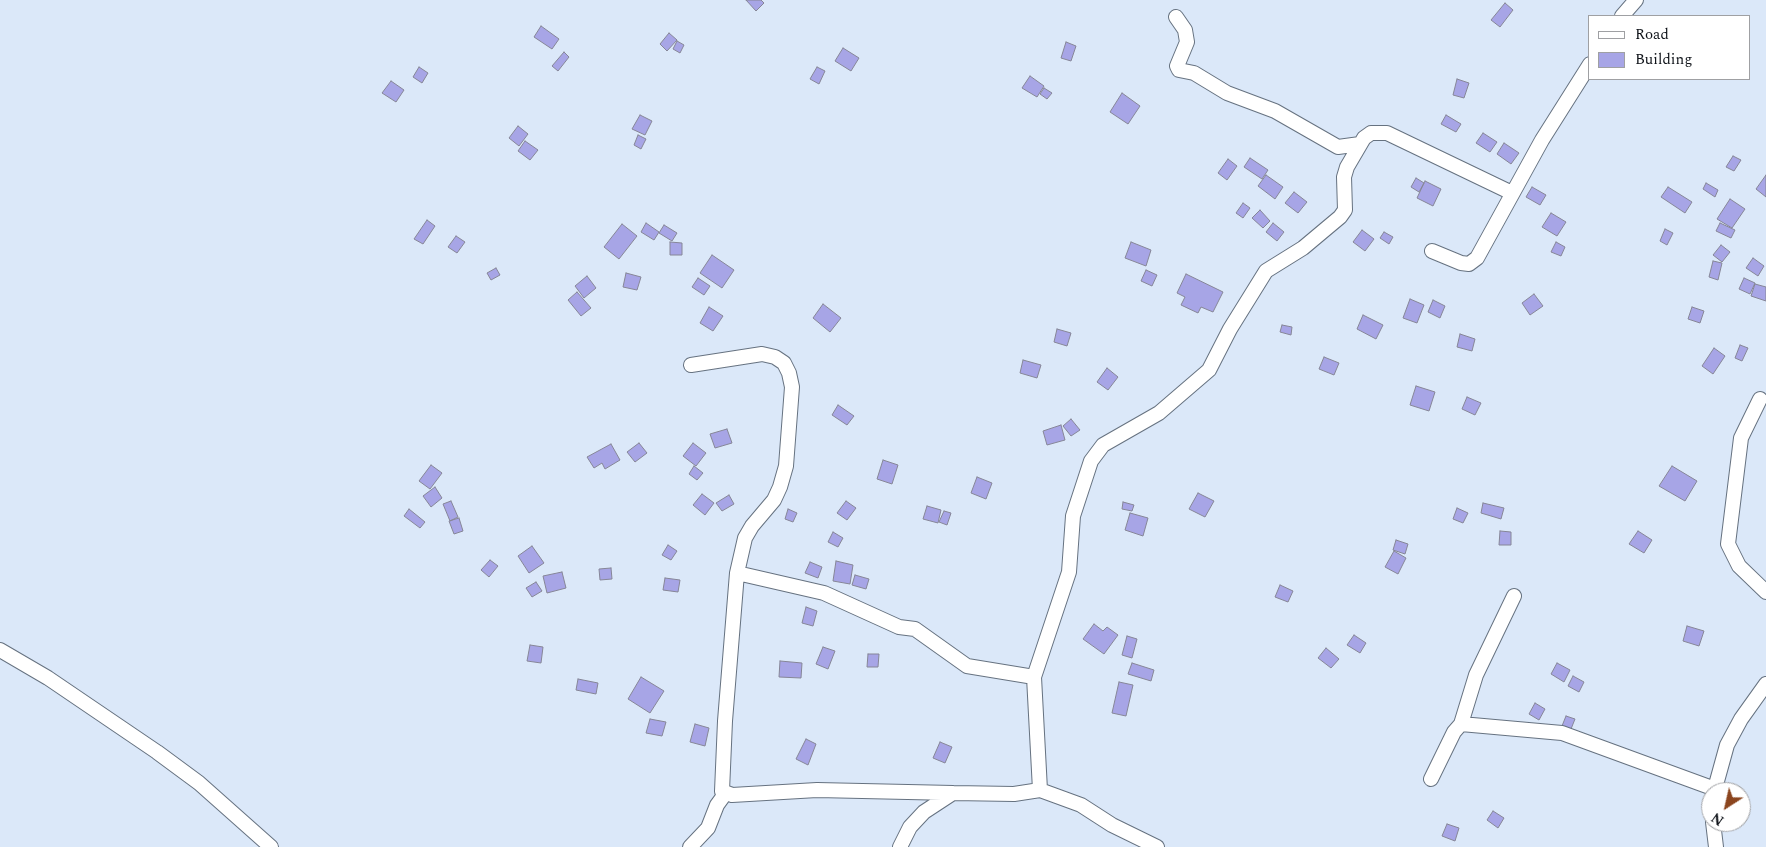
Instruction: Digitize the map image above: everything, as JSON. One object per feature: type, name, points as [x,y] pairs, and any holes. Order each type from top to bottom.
[{"type":"street","points":[[1623,15],[1636,0]]},
{"type":"street","points":[[1176,17],[1185,30],[1187,42],[1177,66],[1179,70],[1194,73],[1227,93],[1275,112],[1338,147],[1360,144]]},
{"type":"street","points":[[1432,251],[1461,263],[1473,262],[1542,140],[1588,67]]},
{"type":"street","points":[[1040,790],[1034,677],[1069,572],[1073,516],[1091,462],[1103,445],[1159,413],[1204,376],[1254,288],[1266,271],[1303,248],[1340,217],[1345,210],[1344,177],[1347,167],[1364,138],[1371,133],[1387,133],[1512,193]]},
{"type":"street","points":[[691,365],[762,354],[775,357],[784,363],[789,373],[792,387],[786,466],[774,500],[752,526],[745,538],[736,573],[721,786],[725,794]]},
{"type":"street","points":[[1760,399],[1741,438],[1728,544],[1738,566],[1766,592]]},
{"type":"street","points":[[736,573],[824,593],[899,627],[915,629],[967,666],[1034,677]]},
{"type":"street","points":[[1431,779],[1454,732],[1461,724],[1476,675],[1514,596]]},
{"type":"street","points":[[0,650],[48,678],[157,752],[199,784],[271,847]]},
{"type":"street","points":[[1717,782],[1727,745],[1741,719],[1766,684]]},
{"type":"street","points":[[1461,724],[1562,733],[1701,785]]},
{"type":"street","points":[[690,847],[708,828],[716,805],[725,794],[826,790],[1014,794],[1040,790],[1081,805],[1112,825],[1157,847]]},
{"type":"street","points":[[900,847],[910,827],[924,812],[953,792]]},
{"type":"street","points":[[1714,832],[1716,847]]},
{"type":"building","points":[[746,0],[761,0],[764,3],[756,11]]},
{"type":"building","points":[[1505,3],[1513,10],[1500,27],[1491,20]]},
{"type":"building","points":[[541,26],[559,39],[552,49],[534,37]]},
{"type":"building","points":[[669,33],[677,40],[667,51],[660,44]]},
{"type":"building","points":[[677,41],[684,45],[680,53],[673,49]]},
{"type":"building","points":[[1066,42],[1076,46],[1071,61],[1061,58]]},
{"type":"building","points":[[843,48],[859,58],[851,71],[835,61]]},
{"type":"building","points":[[564,52],[569,57],[558,71],[552,66]]},
{"type":"building","points":[[419,67],[428,73],[422,83],[413,77]]},
{"type":"building","points":[[817,67],[825,71],[819,84],[810,79]]},
{"type":"building","points":[[1030,76],[1044,86],[1037,97],[1022,88]]},
{"type":"building","points":[[1457,79],[1469,83],[1464,98],[1453,95]]},
{"type":"building","points":[[391,81],[404,90],[396,102],[382,93]]},
{"type":"building","points":[[1044,88],[1052,93],[1047,99],[1040,94]]},
{"type":"building","points":[[1122,93],[1140,106],[1128,124],[1110,112]]},
{"type":"building","points":[[640,115],[652,121],[645,135],[632,129]]},
{"type":"building","points":[[1446,115],[1461,124],[1456,132],[1441,124]]},
{"type":"building","points":[[518,126],[528,134],[519,146],[509,138]]},
{"type":"building","points":[[1483,133],[1497,142],[1490,152],[1476,143]]},
{"type":"building","points":[[638,135],[646,139],[641,149],[634,145]]},
{"type":"building","points":[[525,141],[538,150],[530,160],[518,151]]},
{"type":"building","points":[[1504,143],[1519,153],[1511,164],[1497,154]]},
{"type":"building","points":[[1733,156],[1741,160],[1734,171],[1726,167]]},
{"type":"building","points":[[1250,158],[1268,170],[1262,179],[1244,167]]},
{"type":"building","points":[[1228,159],[1237,166],[1227,180],[1218,173]]},
{"type":"building","points":[[1266,175],[1283,187],[1275,199],[1258,186]]},
{"type":"building","points":[[1766,175],[1766,197],[1756,189]]},
{"type":"building","points":[[1416,178],[1424,183],[1419,192],[1411,187]]},
{"type":"building","points":[[1425,181],[1441,189],[1433,206],[1417,198]]},
{"type":"building","points":[[1706,183],[1718,190],[1715,197],[1703,189]]},
{"type":"building","points":[[1532,187],[1546,195],[1540,205],[1526,197]]},
{"type":"building","points":[[1668,187],[1692,202],[1685,213],[1661,197]]},
{"type":"building","points":[[1294,192],[1307,202],[1298,213],[1285,203]]},
{"type":"building","points":[[1730,199],[1745,209],[1732,228],[1717,219]]},
{"type":"building","points":[[1243,203],[1250,208],[1243,218],[1236,213]]},
{"type":"building","points":[[1260,210],[1270,221],[1263,228],[1252,218]]},
{"type":"building","points":[[1551,213],[1566,222],[1557,236],[1542,227]]},
{"type":"building","points":[[427,220],[435,226],[423,244],[414,239]]},
{"type":"building","points":[[646,223],[659,232],[654,240],[641,232]]},
{"type":"building","points":[[1273,223],[1284,232],[1277,241],[1266,232]]},
{"type":"building","points":[[1720,223],[1735,230],[1731,238],[1716,231]]},
{"type":"building","points":[[622,224],[637,236],[619,259],[604,247]]},
{"type":"building","points":[[664,225],[677,233],[672,241],[659,233]]},
{"type":"building","points":[[1665,229],[1673,233],[1667,245],[1660,241]]},
{"type":"building","points":[[1362,230],[1374,239],[1365,251],[1353,242]]},
{"type":"building","points":[[1384,232],[1393,237],[1389,244],[1380,238]]},
{"type":"building","points":[[456,236],[465,242],[457,253],[448,247]]},
{"type":"building","points":[[670,242],[682,243],[682,255],[670,255]]},
{"type":"building","points":[[1131,242],[1151,250],[1146,266],[1125,258]]},
{"type":"building","points":[[1556,242],[1565,247],[1561,256],[1551,252]]},
{"type":"building","points":[[1721,245],[1730,252],[1722,262],[1713,255]]},
{"type":"building","points":[[712,255],[734,270],[722,288],[700,273]]},
{"type":"building","points":[[1753,258],[1764,266],[1758,276],[1746,268]]},
{"type":"building","points":[[1713,261],[1722,263],[1718,280],[1709,277]]},
{"type":"building","points":[[496,268],[500,275],[491,280],[487,273]]},
{"type":"building","points":[[1146,270],[1157,275],[1152,286],[1141,281]]},
{"type":"building","points":[[626,273],[641,277],[637,290],[623,287]]},
{"type":"building","points":[[1186,274],[1223,292],[1213,312],[1201,307],[1198,313],[1181,305],[1185,297],[1177,293]]},
{"type":"building","points":[[587,276],[596,288],[584,298],[575,286]]},
{"type":"building","points":[[698,278],[710,286],[704,295],[692,287]]},
{"type":"building","points":[[1744,278],[1755,283],[1750,294],[1739,289]]},
{"type":"building","points":[[1755,284],[1766,287],[1766,301],[1751,296]]},
{"type":"building","points":[[577,292],[591,308],[581,316],[568,300]]},
{"type":"building","points":[[1534,294],[1543,306],[1530,315],[1522,303]]},
{"type":"building","points":[[1410,299],[1424,305],[1417,323],[1403,318]]},
{"type":"building","points":[[1433,300],[1445,306],[1440,318],[1428,312]]},
{"type":"building","points":[[823,304],[841,318],[830,332],[813,318]]},
{"type":"building","points":[[709,307],[723,316],[713,331],[700,323]]},
{"type":"building","points":[[1692,307],[1704,311],[1700,323],[1688,319]]},
{"type":"building","points":[[1363,315],[1383,325],[1376,339],[1357,329]]},
{"type":"building","points":[[1282,325],[1292,327],[1291,335],[1280,332]]},
{"type":"building","points":[[1057,329],[1071,333],[1067,346],[1054,342]]},
{"type":"building","points":[[1460,334],[1475,339],[1472,351],[1457,347]]},
{"type":"building","points":[[1740,345],[1748,348],[1742,361],[1735,358]]},
{"type":"building","points":[[1714,348],[1725,356],[1713,374],[1702,366]]},
{"type":"building","points":[[1324,357],[1339,363],[1334,375],[1319,369]]},
{"type":"building","points":[[1023,360],[1041,365],[1037,378],[1020,373]]},
{"type":"building","points":[[1107,368],[1118,377],[1108,390],[1097,382]]},
{"type":"building","points":[[1416,386],[1435,392],[1429,411],[1410,405]]},
{"type":"building","points":[[1467,397],[1481,403],[1475,415],[1462,409]]},
{"type":"building","points":[[838,405],[854,416],[847,425],[832,415]]},
{"type":"building","points":[[1071,419],[1080,430],[1071,436],[1063,426]]},
{"type":"building","points":[[1061,425],[1065,440],[1047,445],[1043,431]]},
{"type":"building","points":[[727,429],[732,443],[715,448],[710,434]]},
{"type":"building","points":[[639,443],[647,453],[635,462],[627,452]]},
{"type":"building","points":[[693,443],[706,453],[696,466],[683,456]]},
{"type":"building","points":[[611,444],[620,460],[605,469],[602,463],[594,468],[587,457]]},
{"type":"building","points":[[883,460],[898,465],[892,484],[877,479]]},
{"type":"building","points":[[431,465],[442,473],[430,489],[419,481]]},
{"type":"building","points":[[694,466],[703,473],[697,480],[689,474]]},
{"type":"building","points":[[1672,466],[1697,481],[1685,501],[1659,486]]},
{"type":"building","points":[[977,477],[992,483],[986,499],[971,493]]},
{"type":"building","points":[[435,487],[442,498],[431,507],[423,496]]},
{"type":"building","points":[[1198,493],[1214,501],[1205,517],[1189,509]]},
{"type":"building","points":[[702,494],[714,503],[705,515],[693,505]]},
{"type":"building","points":[[729,495],[734,504],[722,511],[716,503]]},
{"type":"building","points":[[451,501],[458,517],[450,521],[443,504]]},
{"type":"building","points":[[846,501],[856,508],[847,520],[837,513]]},
{"type":"building","points":[[1123,502],[1134,505],[1132,511],[1122,509]]},
{"type":"building","points":[[1483,503],[1504,508],[1501,519],[1481,513]]},
{"type":"building","points":[[927,506],[941,510],[938,523],[923,519]]},
{"type":"building","points":[[1457,508],[1468,513],[1463,523],[1453,519]]},
{"type":"building","points":[[409,509],[425,522],[420,528],[404,516]]},
{"type":"building","points":[[788,509],[797,513],[793,522],[785,519]]},
{"type":"building","points":[[944,511],[951,513],[947,525],[939,522]]},
{"type":"building","points":[[1130,513],[1148,518],[1143,536],[1125,530]]},
{"type":"building","points":[[459,518],[463,531],[454,534],[449,521]]},
{"type":"building","points":[[1500,531],[1511,532],[1511,545],[1499,545]]},
{"type":"building","points":[[1638,531],[1652,540],[1644,553],[1629,544]]},
{"type":"building","points":[[833,532],[843,538],[838,547],[828,542]]},
{"type":"building","points":[[1396,540],[1408,544],[1405,554],[1393,550]]},
{"type":"building","points":[[668,545],[677,551],[671,560],[662,555]]},
{"type":"building","points":[[532,546],[544,563],[529,573],[518,556]]},
{"type":"building","points":[[1394,551],[1406,558],[1398,574],[1385,567]]},
{"type":"building","points":[[490,560],[498,566],[489,577],[481,570]]},
{"type":"building","points":[[836,561],[853,565],[850,584],[833,581]]},
{"type":"building","points":[[810,562],[822,567],[818,578],[805,573]]},
{"type":"building","points":[[611,568],[612,579],[600,580],[599,569]]},
{"type":"building","points":[[562,572],[566,588],[547,593],[543,576]]},
{"type":"building","points":[[855,575],[869,579],[866,589],[852,585]]},
{"type":"building","points":[[665,578],[680,580],[678,592],[663,590]]},
{"type":"building","points":[[536,582],[542,591],[532,597],[526,588]]},
{"type":"building","points":[[1280,585],[1293,591],[1288,602],[1275,597]]},
{"type":"building","points":[[806,607],[817,611],[813,626],[802,623]]},
{"type":"building","points":[[1094,624],[1103,631],[1107,627],[1118,635],[1104,654],[1083,639]]},
{"type":"building","points":[[1687,626],[1704,631],[1699,646],[1683,641]]},
{"type":"building","points":[[1354,635],[1366,643],[1360,653],[1347,645]]},
{"type":"building","points":[[1127,636],[1137,639],[1132,658],[1122,655]]},
{"type":"building","points":[[530,645],[543,647],[541,663],[527,661]]},
{"type":"building","points":[[823,647],[835,651],[828,669],[816,664]]},
{"type":"building","points":[[1326,648],[1339,659],[1331,668],[1318,658]]},
{"type":"building","points":[[868,654],[879,654],[878,667],[867,667]]},
{"type":"building","points":[[780,661],[802,663],[801,678],[779,677]]},
{"type":"building","points":[[1132,663],[1154,670],[1151,681],[1128,674]]},
{"type":"building","points":[[1557,663],[1570,670],[1564,682],[1551,674]]},
{"type":"building","points":[[1573,676],[1584,682],[1579,692],[1568,686]]},
{"type":"building","points":[[641,677],[664,691],[650,713],[628,699]]},
{"type":"building","points":[[578,679],[598,683],[596,694],[576,690]]},
{"type":"building","points":[[1119,682],[1133,685],[1126,716],[1112,713]]},
{"type":"building","points":[[1535,703],[1545,709],[1539,720],[1529,714]]},
{"type":"building","points":[[1566,716],[1575,719],[1571,729],[1562,726]]},
{"type":"building","points":[[650,719],[666,722],[662,736],[646,733]]},
{"type":"building","points":[[695,724],[709,728],[705,746],[690,742]]},
{"type":"building","points":[[806,739],[816,744],[808,765],[796,759]]},
{"type":"building","points":[[940,742],[952,747],[945,763],[933,758]]},
{"type":"building","points":[[1493,811],[1504,818],[1498,828],[1487,820]]},
{"type":"building","points":[[1447,824],[1459,828],[1455,841],[1442,836]]}]
